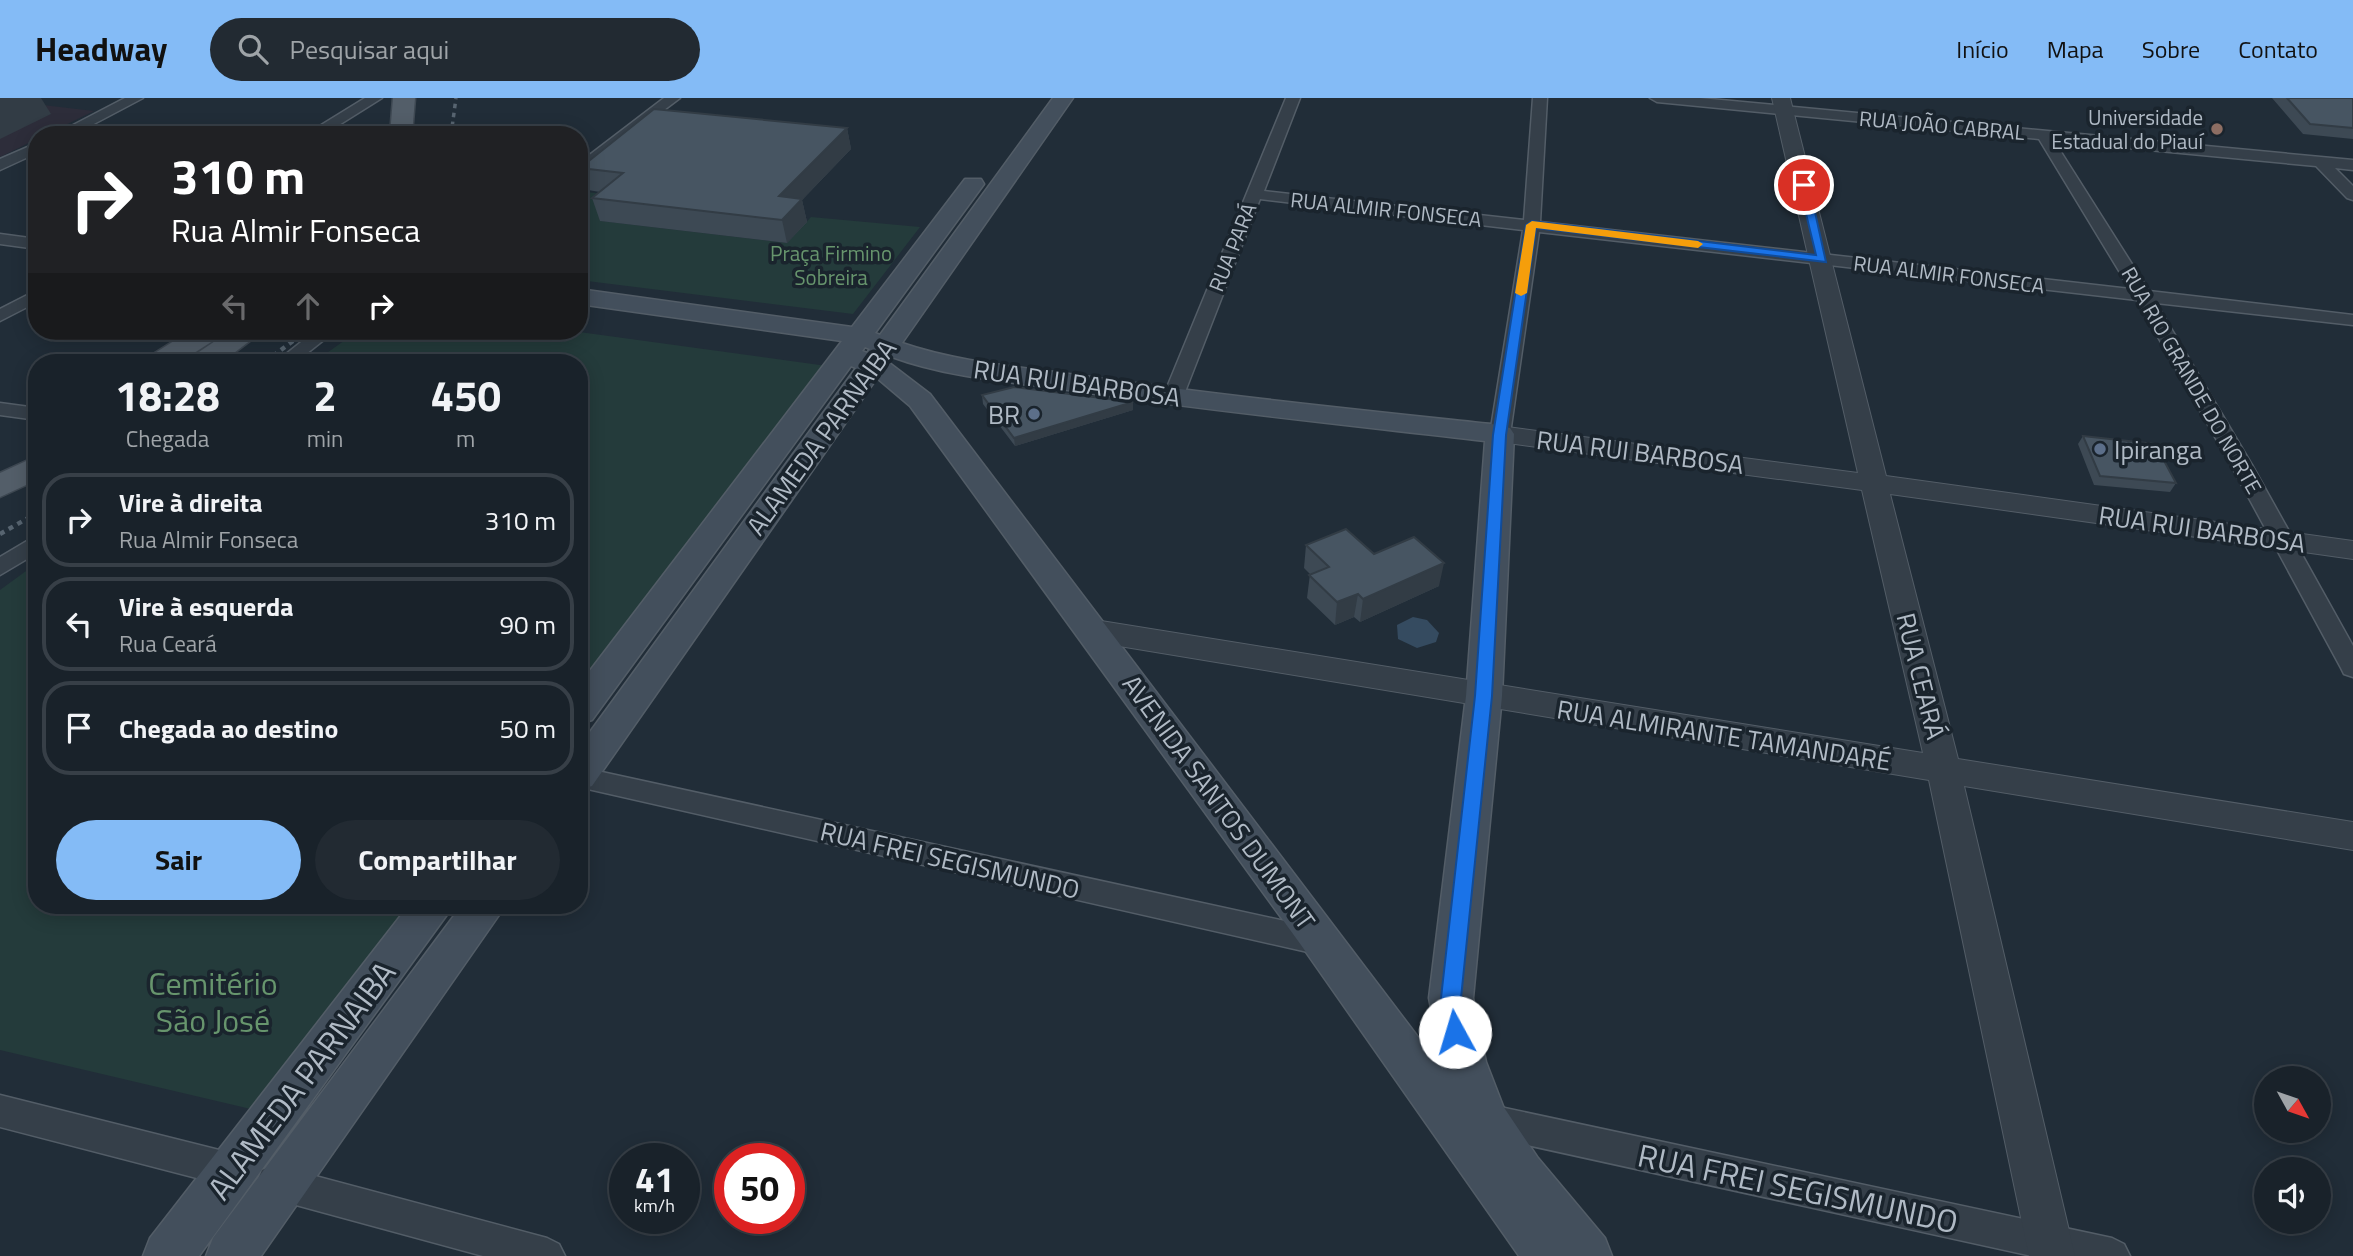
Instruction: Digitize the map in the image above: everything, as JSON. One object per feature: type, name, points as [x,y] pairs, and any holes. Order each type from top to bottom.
[{"type":"main road","points":[[379,122],[380,98]]},
{"type":"main road","points":[[402,126],[404,98]]},
{"type":"main road","name":"ALAMEDA PARNAIBA","points":[[588,763],[988,164],[1037,98]]},
{"type":"main road","name":"ALAMEDA PARNAIBA","points":[[588,700],[1017,161],[1063,98]]},
{"type":"main road","points":[[988,164],[1017,161]]},
{"type":"main road","name":"RUA RUI BARBOSA","points":[[588,303],[970,368],[1173,397],[1500,435]]},
{"type":"main road","points":[[173,354],[195,340]]},
{"type":"main road","points":[[215,354],[236,340]]},
{"type":"main road","name":"AVENIDA SANTOS DUMONT","points":[[866,350],[920,400],[1095,631],[1321,942],[1402,1048],[1549,1256]]},
{"type":"main road","points":[[920,400],[926,387],[937,379],[970,368]]},
{"type":"main road","points":[[1500,435],[1483,696],[1451,998],[1455,1032],[1484,1119],[1504,1153],[1587,1256]]},
{"type":"main road","points":[[0,460],[28,444]]},
{"type":"main road","points":[[0,487],[28,471]]},
{"type":"main road","name":"ALAMEDA PARNAIBA","points":[[169,1256],[426,914]]},
{"type":"main road","name":"ALAMEDA PARNAIBA","points":[[231,1256],[478,914]]},
{"type":"street","points":[[79,126],[136,98]]},
{"type":"street","points":[[327,126],[375,98]]},
{"type":"street","points":[[588,163],[673,98]]},
{"type":"street","name":"RUA PARÁ","points":[[1173,397],[1293,98]]},
{"type":"street","points":[[1500,435],[1532,225],[1540,98]]},
{"type":"street","name":"RUA JOÃO CABRAL","points":[[1657,98],[1783,104],[2043,134],[2353,165]]},
{"type":"street","name":"RUA CEARÁ","points":[[1783,104],[1944,771],[2050,1249]]},
{"type":"street","name":"RUA RIO GRANDE DO NORTE","points":[[2043,134],[2146,297],[2287,542],[2353,668]]},
{"type":"street","points":[[0,165],[28,151]]},
{"type":"street","points":[[2321,162],[2353,195]]},
{"type":"street","name":"RUA ALMIR FONSECA","points":[[1253,194],[2353,320]]},
{"type":"street","points":[[0,239],[28,243]]},
{"type":"street","points":[[0,316],[28,300]]},
{"type":"street","points":[[296,354],[314,340]]},
{"type":"street","points":[[0,409],[28,413]]},
{"type":"street","name":"RUA RUI BARBOSA","points":[[1500,435],[1874,483],[2353,550]]},
{"type":"street","points":[[0,568],[28,548]]},
{"type":"street","name":"RUA ALMIRANTE TAMANDARÉ","points":[[1095,631],[1944,771],[2353,835]]},
{"type":"street","name":"RUA FREI SEGISMUNDO","points":[[588,778],[1321,942]]},
{"type":"street","points":[[0,1111],[233,1170],[547,1256]]},
{"type":"street","name":"RUA FREI SEGISMUNDO","points":[[1484,1119],[2050,1249],[2112,1256]]},
{"type":"shaded area","points":[[0,100],[94,111],[63,126],[28,126],[28,143],[0,157]]},
{"type":"green space","name":"Praça Firmino Sobreira","points":[[588,192],[628,197],[601,221],[787,243],[811,217],[920,227],[853,314],[588,281]]},
{"type":"green space","points":[[588,333],[827,366],[588,676],[588,354],[325,354],[345,340],[588,340]]},
{"type":"green space","name":"Cemitério São José","points":[[28,570],[28,914],[406,914],[255,1110],[0,1050],[0,590]]},
{"type":"water","points":[[1413,617],[1427,620],[1439,633],[1436,642],[1417,648],[1398,639],[1397,625]]},
{"type":"building","points":[[2287,98],[2353,98],[2353,128],[2310,124]]},
{"type":"building","points":[[654,109],[847,128],[779,196],[802,199],[782,220],[592,198],[623,173],[588,169],[588,162]]},
{"type":"building","points":[[1014,387],[1133,402],[1014,438],[982,395]]},
{"type":"building","points":[[2083,436],[2155,444],[2176,483],[2100,476]]},
{"type":"building","points":[[1346,529],[1374,554],[1414,537],[1444,563],[1363,599],[1358,594],[1337,602],[1309,575],[1329,567],[1306,545]]},
{"type":"railway","points":[[452,126],[456,98]]},
{"type":"railway","points":[[276,354],[294,340]]},
{"type":"railway","points":[[0,534],[28,518]]},
{"type":"slow traffic","points":[[1521,293],[1532,225],[1698,244]]},
{"type":"place","name":"Universidade Estadual do Piauí","points":[[2217,129]]},
{"type":"place","name":"BR","points":[[1034,414]]},
{"type":"place","name":"Ipiranga","points":[[2100,449]]},
{"type":"route","points":[[1455,1032],[1451,998],[1483,696],[1500,435],[1532,225],[1822,259],[1804,185]]}]
